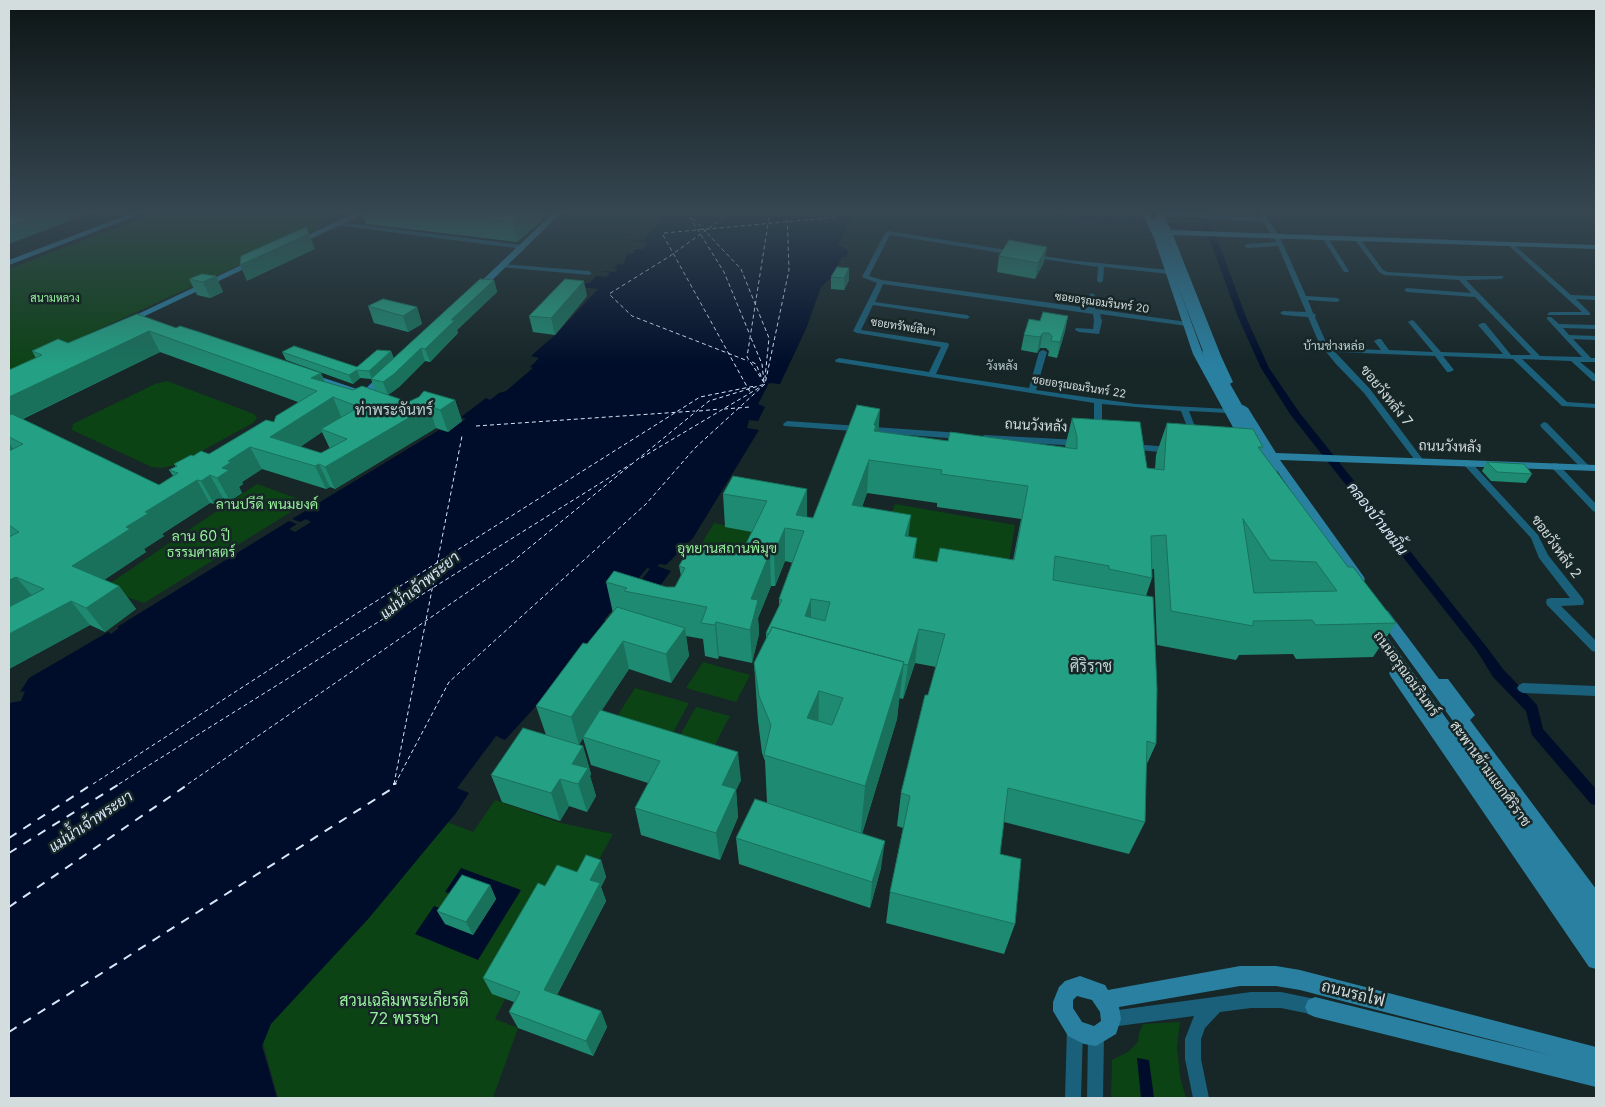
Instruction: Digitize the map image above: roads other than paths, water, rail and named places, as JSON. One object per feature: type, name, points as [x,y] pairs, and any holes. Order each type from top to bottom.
[{"type":"main road","points":[[114,326],[254,263]]},
{"type":"main road","points":[[469,297],[506,263]]},
{"type":"main road","points":[[1167,263],[1202,364],[1272,484]]},
{"type":"main road","points":[[1174,263],[1206,348],[1250,434],[1290,496],[1364,593],[1272,457],[1221,369],[1179,263]]},
{"type":"main road","points":[[1169,272],[1185,274]]},
{"type":"main road","points":[[137,316],[156,323]]},
{"type":"main road","points":[[297,372],[370,398],[393,368]]},
{"type":"main road","name":"ถนนวังหลัง","points":[[1254,455],[1591,468]]},
{"type":"main road","name":"ถนนอรุณอมรินทร์","points":[[1371,611],[1384,644],[1596,938]]},
{"type":"main road","name":"ถนนอรุณอมรินทร์","points":[[1371,611],[1409,650],[1596,904]]},
{"type":"main road","name":"สะพานข้ามแยกศิริราช","points":[[1371,611],[1596,920]]},
{"type":"main road","points":[[1384,644],[1390,660],[1407,690],[1596,960]]},
{"type":"main road","points":[[1409,650],[1436,675],[1455,697],[1596,894]]},
{"type":"main road","name":"ถนนรถไฟ","points":[[1106,1000],[1240,976],[1276,976],[1300,980],[1596,1057]]},
{"type":"main road","points":[[1080,986],[1098,992],[1106,1000],[1110,1009],[1111,1019],[1108,1027],[1096,1036],[1084,1034],[1075,1029],[1063,1011],[1063,1002],[1066,994],[1072,988],[1080,986]]},
{"type":"main road","points":[[1315,1007],[1596,1077]]},
{"type":"street","name":"ซอยอรุณอมรินทร์ 20","points":[[874,263],[866,279],[1187,324]]},
{"type":"street","points":[[1078,263],[1169,272]]},
{"type":"street","name":"ซอยวังหลัง 7","points":[[1288,263],[1313,315],[1322,341],[1367,391],[1420,461]]},
{"type":"street","points":[[1341,263],[1346,271]]},
{"type":"street","points":[[1376,263],[1384,273],[1461,278],[1501,277]]},
{"type":"street","points":[[1532,263],[1588,314],[1550,316],[1556,326],[1592,360]]},
{"type":"street","points":[[502,266],[588,273]]},
{"type":"street","points":[[1100,281],[1101,266]]},
{"type":"street","points":[[1461,278],[1538,359]]},
{"type":"street","points":[[880,282],[870,303],[967,317]]},
{"type":"street","points":[[1407,290],[1477,295]]},
{"type":"street","points":[[1079,330],[1096,332],[1098,321],[1094,312],[1092,295]]},
{"type":"street","points":[[1569,296],[1596,298]]},
{"type":"street","points":[[1305,298],[1337,300]]},
{"type":"street","name":"ซอยทรัพย์สินฯ","points":[[870,303],[856,331],[945,345],[933,373]]},
{"type":"street","points":[[1282,313],[1313,315]]},
{"type":"street","points":[[1412,322],[1450,370]]},
{"type":"street","points":[[1482,325],[1513,358],[1565,404],[1596,406]]},
{"type":"street","points":[[1556,326],[1596,327]]},
{"type":"street","points":[[1567,337],[1596,338]]},
{"type":"street","points":[[1378,341],[1387,353]]},
{"type":"street","points":[[1330,350],[1592,360]]},
{"type":"street","points":[[1032,391],[1042,352]]},
{"type":"street","name":"ซอยอรุณอมรินทร์ 22","points":[[839,360],[933,373],[1098,402],[1228,411]]},
{"type":"street","points":[[1574,360],[1596,378]]},
{"type":"street","name":"ถนนวังหลัง","points":[[788,424],[1094,444],[1098,402]]},
{"type":"street","points":[[1184,409],[1199,448]]},
{"type":"street","points":[[1544,425],[1591,468]]},
{"type":"street","points":[[1124,447],[1181,450]]},
{"type":"street","name":"ซอยวังหลัง 2","points":[[1467,463],[1535,537],[1543,556],[1579,602],[1551,602],[1596,648]]},
{"type":"street","points":[[1555,466],[1596,509]]},
{"type":"street","points":[[1523,688],[1596,692]]},
{"type":"street","name":"ถนนรถไฟ","points":[[1111,1019],[1217,1004],[1265,1000],[1315,1007]]},
{"type":"street","points":[[1201,1098],[1193,1059],[1193,1039],[1198,1023],[1217,1004]]},
{"type":"street","points":[[1073,1098],[1075,1029]]},
{"type":"street","points":[[1095,1098],[1096,1036]]},
{"type":"water","name":"แม่น้ำเจ้าพระยา","points":[[624,263],[839,263],[831,278],[821,287],[806,329],[780,384],[769,383],[758,404],[765,407],[758,421],[749,420],[747,428],[759,430],[693,538],[666,565],[660,564],[657,566],[671,571],[651,598],[632,592],[650,569],[647,568],[604,620],[612,623],[505,740],[496,736],[457,788],[469,793],[456,813],[369,918],[271,1024],[262,1046],[277,1098],[9,1098],[9,703],[21,701],[25,691],[20,692],[29,678],[108,632],[111,634],[119,628],[117,627],[289,521],[297,524],[289,529],[295,532],[311,522],[306,519],[300,522],[292,519],[439,430],[447,432],[466,419],[461,417],[486,398],[490,400],[499,393],[506,391],[533,368],[530,367],[539,358],[531,356],[555,335],[598,289],[580,287],[583,283],[590,283],[596,276],[606,277],[610,273],[601,271],[615,272],[618,269],[614,268],[618,264],[623,265]]},
{"type":"water","points":[[461,868],[521,890],[478,960],[415,934],[434,906],[452,912],[445,924],[473,934],[462,898],[445,892]]},
{"type":"water","points":[[1137,1058],[1149,1060],[1154,1098],[1141,1098]]},
{"type":"waterway","name":"คลองบ้านขมิ้น","points":[[1222,263],[1242,317],[1265,368],[1295,414],[1481,648],[1498,673],[1532,709],[1537,731],[1596,799]]},
{"type":"district","name":"บ้านช่างหล่อ","points":[[1334,346]]},
{"type":"district","name":"วังหลัง","points":[[1002,366]]},
{"type":"district","name":"ท่าพระจันทร์","points":[[394,410]]},
{"type":"district","name":"ศิริราช","points":[[1091,667]]},
{"type":"park label","name":"สนามหลวง","points":[[55,299]]},
{"type":"park label","name":"ลานปรีดี พนมยงค์","points":[[267,505]]},
{"type":"park label","name":"ลาน 60 ปี ธรรมศาสตร์","points":[[201,546]]},
{"type":"park label","name":"อุทยานสถานพิมุข","points":[[727,549]]},
{"type":"park label","name":"สวนเฉลิมพระเกียรติ 72 พรรษา","points":[[404,1010]]}]
